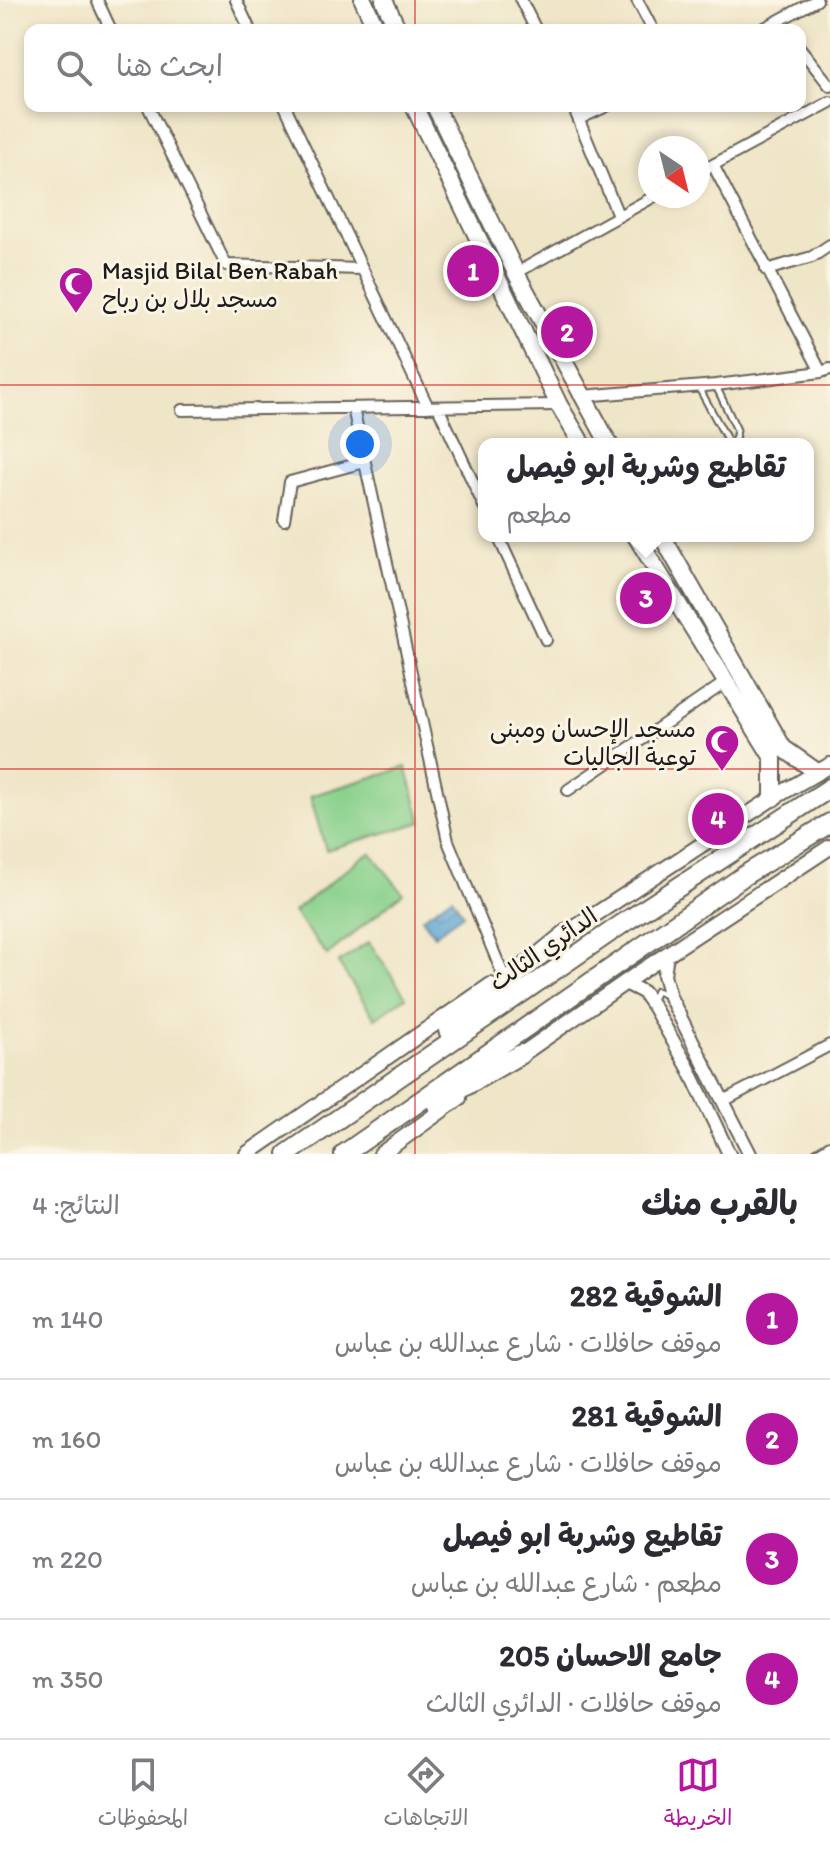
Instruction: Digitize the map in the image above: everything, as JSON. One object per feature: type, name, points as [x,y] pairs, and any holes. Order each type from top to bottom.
[{"type":"highway","name":"الدائري الثالث","points":[[287,1154],[622,924],[830,788]]},
{"type":"highway","points":[[346,1154],[745,875],[830,823]]},
{"type":"highway","points":[[344,1115],[570,931]]},
{"type":"highway","points":[[346,1154],[521,1054]]},
{"type":"main road","points":[[363,0],[374,24]]},
{"type":"main road","points":[[384,0],[395,24]]},
{"type":"main road","points":[[417,112],[559,405],[578,438]]},
{"type":"main road","points":[[438,112],[516,273],[606,438]]},
{"type":"main road","points":[[640,542],[773,758],[773,798]]},
{"type":"main road","points":[[665,542],[783,748],[824,768]]},
{"type":"main road","points":[[247,1154],[570,931],[824,768]]},
{"type":"main road","points":[[381,1154],[667,954],[830,847]]},
{"type":"street","points":[[97,0],[108,24]]},
{"type":"street","points":[[236,0],[247,24]]},
{"type":"street","points":[[521,0],[533,24]]},
{"type":"street","points":[[637,0],[650,24]]},
{"type":"street","points":[[785,24],[817,0]]},
{"type":"street","points":[[806,56],[830,86]]},
{"type":"street","points":[[710,167],[830,102]]},
{"type":"street","points":[[151,112],[226,265],[361,269]]},
{"type":"street","points":[[288,112],[361,269],[478,494]]},
{"type":"street","points":[[576,112],[618,215]]},
{"type":"street","points":[[579,119],[594,112]]},
{"type":"street","points":[[582,396],[699,387],[825,370],[766,270],[713,165]]},
{"type":"street","points":[[516,273],[638,205]]},
{"type":"street","points":[[766,270],[812,257],[830,245]]},
{"type":"street","points":[[182,410],[559,405]]},
{"type":"street","points":[[353,408],[448,841],[504,977]]},
{"type":"street","points":[[284,520],[290,482],[364,462]]},
{"type":"street","points":[[501,542],[546,640]]},
{"type":"street","points":[[568,790],[726,682]]},
{"type":"street","points":[[667,954],[664,975],[670,997],[750,1154]]},
{"type":"street","points":[[625,983],[643,992],[651,1002],[688,1067],[729,1154]]},
{"type":"street","points":[[723,1101],[830,1045]]},
{"type":"street","points":[[817,1154],[830,1146]]},
{"type":"lane","points":[[716,385],[737,430],[735,438]]},
{"type":"lane","points":[[699,387],[725,438]]},
{"type":"lane","points":[[651,1002],[656,991],[670,997]]},
{"type":"green space","points":[[406,767],[422,822],[326,850],[310,796]]},
{"type":"green space","points":[[371,853],[403,893],[327,955],[293,912]]},
{"type":"green space","points":[[369,942],[406,997],[375,1018],[338,963]]},
{"type":"water","points":[[452,897],[463,914],[434,935],[422,918]]},
{"type":"place","name":"الشوقية 282","points":[[473,271]]},
{"type":"place","name":"Masjid Bilal Ben Rabah مسجد بلال بن رباح","points":[[76,315]]},
{"type":"place","name":"الشوقية 281","points":[[567,332]]},
{"type":"place","name":"تقاطيع وشربة ابو فيصل","points":[[646,598]]},
{"type":"place","name":"مسجد الإحسان ومبنى توعية الجاليات","points":[[722,773]]},
{"type":"place","name":"جامع الاحسان 205","points":[[718,819]]}]
